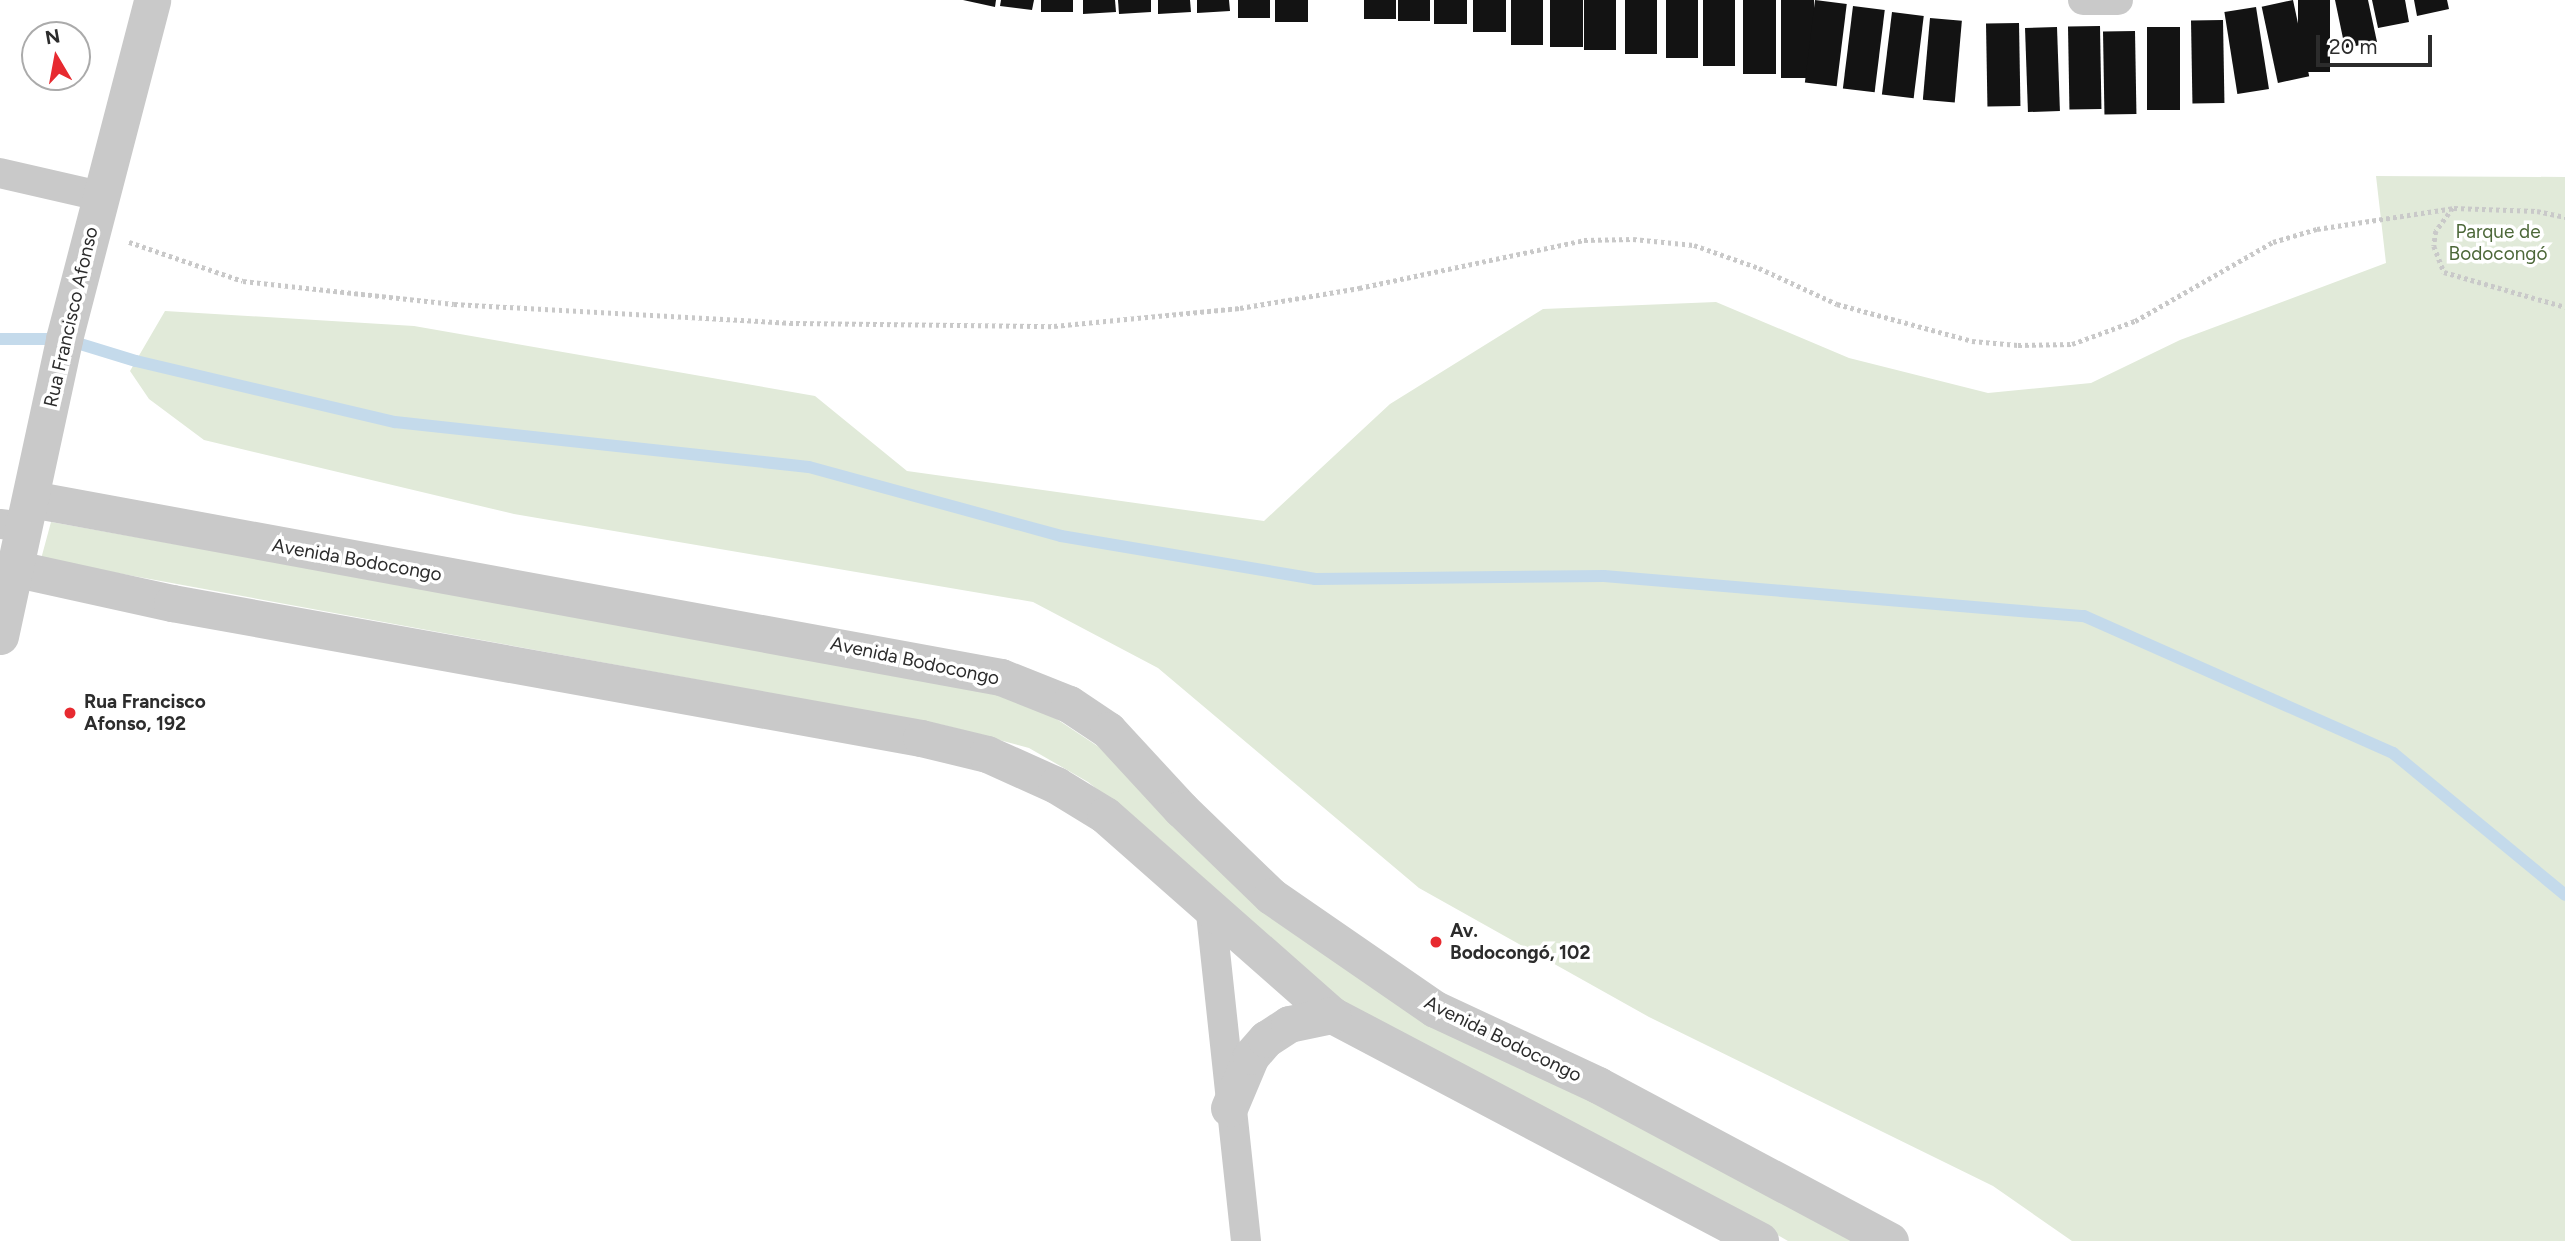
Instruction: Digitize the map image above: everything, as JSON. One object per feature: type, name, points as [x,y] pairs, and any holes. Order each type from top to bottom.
[{"type":"street","name":"Rua Francisco Afonso","points":[[0,635],[17,569],[19,517],[152,0]]},
{"type":"street","points":[[2083,0],[2118,0]]},
{"type":"street","points":[[0,173],[96,213]]},
{"type":"street","name":"Avenida Bodocongo","points":[[19,517],[1001,677],[1069,705],[1108,730],[1181,809],[1271,896],[1436,1009],[1598,1085],[1890,1241]]},
{"type":"street","points":[[17,569],[172,603],[922,738],[987,754],[1056,785],[1105,815],[1210,904],[1332,1015],[1760,1241]]},
{"type":"street","points":[[1210,904],[1229,1108],[1245,1241]]},
{"type":"street","points":[[1229,1108],[1251,1056],[1266,1039],[1289,1024],[1332,1015]]},
{"type":"path","points":[[96,213],[243,281],[354,294],[796,323],[1040,326],[1240,308],[1359,288],[1584,240],[1633,239],[1694,245],[1759,268],[1838,304],[1972,341],[2018,345],[2072,344],[2135,321],[2273,242],[2317,229],[2454,208],[2537,211],[2565,218]]},
{"type":"path","points":[[2454,208],[2436,231],[2434,246],[2444,272],[2565,307]]},
{"type":"green space","name":"Parque de Bodocongó","points":[[2376,176],[2565,177],[2565,1241],[2072,1241],[1993,1186],[1649,1017],[1419,888],[1158,668],[1033,602],[514,514],[204,440],[149,399],[130,371],[165,311],[414,326],[815,396],[907,471],[1264,521],[1390,404],[1543,309],[1716,302],[1849,358],[1988,393],[2091,383],[2180,340],[2386,263]]},
{"type":"green space","points":[[51,522],[982,688],[1046,712],[1123,763],[1263,909],[1864,1241],[1788,1241],[1677,1177],[1338,1005],[1161,840],[1088,782],[1029,748],[943,725],[41,559]]},
{"type":"building","points":[[963,0],[996,0],[995,7]]},
{"type":"building","points":[[1001,0],[1034,0],[1032,10],[1000,6]]},
{"type":"building","points":[[1041,0],[1073,0],[1073,12],[1041,12]]},
{"type":"building","points":[[1083,0],[1115,0],[1116,12],[1083,14]]},
{"type":"building","points":[[1118,0],[1151,0],[1151,12],[1119,14]]},
{"type":"building","points":[[1158,0],[1190,0],[1191,12],[1158,14]]},
{"type":"building","points":[[1197,0],[1229,0],[1230,11],[1197,13]]},
{"type":"building","points":[[1238,0],[1270,0],[1270,18],[1238,18]]},
{"type":"building","points":[[1275,0],[1308,0],[1308,22],[1275,22]]},
{"type":"building","points":[[1364,0],[1396,0],[1396,19],[1364,19]]},
{"type":"building","points":[[1398,0],[1430,0],[1430,21],[1398,21]]},
{"type":"building","points":[[1434,0],[1467,0],[1467,24],[1434,24]]},
{"type":"building","points":[[1473,0],[1506,0],[1506,32],[1473,32]]},
{"type":"building","points":[[1511,0],[1543,0],[1543,45],[1511,45]]},
{"type":"building","points":[[1550,0],[1583,0],[1583,47],[1550,47]]},
{"type":"building","points":[[1584,0],[1616,0],[1616,50],[1584,50]]},
{"type":"building","points":[[1625,0],[1657,0],[1657,54],[1625,54]]},
{"type":"building","points":[[1666,0],[1698,0],[1698,58],[1666,58]]},
{"type":"building","points":[[1703,0],[1735,0],[1735,66],[1703,66]]},
{"type":"building","points":[[1743,0],[1776,0],[1776,74],[1743,74]]},
{"type":"building","points":[[1781,0],[1814,0],[1814,78],[1781,78]]},
{"type":"building","points":[[1815,0],[1847,4],[1837,86],[1805,82]]},
{"type":"building","points":[[2293,0],[2309,76],[2278,83],[2262,7]]},
{"type":"building","points":[[2298,0],[2330,0],[2330,72],[2298,72]]},
{"type":"building","points":[[2335,0],[2368,0],[2377,42],[2345,48]]},
{"type":"building","points":[[2372,0],[2405,0],[2409,22],[2378,28]]},
{"type":"building","points":[[2414,0],[2447,0],[2449,9],[2417,16]]},
{"type":"building","points":[[1853,6],[1885,10],[1875,92],[1843,88]]},
{"type":"building","points":[[2256,7],[2269,89],[2237,94],[2224,12]]},
{"type":"building","points":[[1892,12],[1924,16],[1914,98],[1882,94]]},
{"type":"building","points":[[1930,18],[1962,21],[1955,102],[1923,100]]},
{"type":"building","points":[[2223,20],[2224,103],[2192,104],[2191,21]]},
{"type":"building","points":[[2019,23],[2020,106],[1987,107],[1986,24]]},
{"type":"building","points":[[2100,26],[2101,109],[2069,110],[2068,27]]},
{"type":"building","points":[[2057,27],[2060,111],[2028,112],[2025,28]]},
{"type":"building","points":[[2147,27],[2180,27],[2180,110],[2147,110]]},
{"type":"building","points":[[2135,31],[2136,114],[2104,115],[2103,32]]},
{"type":"waterway","points":[[0,339],[64,339],[136,361],[395,422],[809,467],[1061,536],[1315,579],[1604,576],[2084,616],[2393,753],[2565,895]]},
{"type":"place","name":"Rua Francisco Afonso, 192","points":[[70,713]]},
{"type":"place","name":"Av. Bodocongó, 102","points":[[1436,942]]}]
